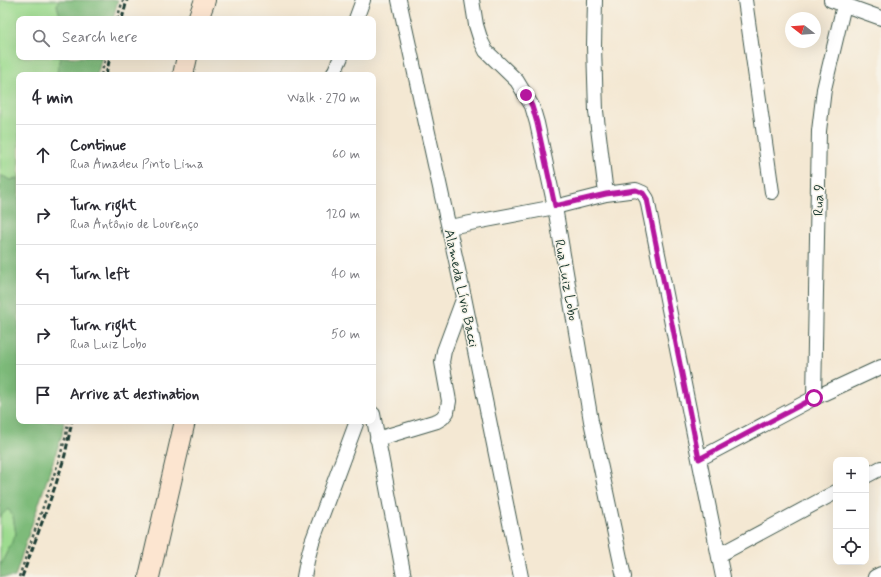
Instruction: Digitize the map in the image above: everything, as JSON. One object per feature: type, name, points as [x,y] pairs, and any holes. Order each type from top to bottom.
[{"type":"main road","points":[[199,16],[205,0]]},
{"type":"main road","points":[[184,72],[186,60]]},
{"type":"main road","points":[[149,577],[184,424]]},
{"type":"street","points":[[357,16],[363,0]]},
{"type":"street","name":"Alameda Lívio Bacci","points":[[399,0],[449,226],[522,577]]},
{"type":"street","name":"Rua Luiz Lobo","points":[[472,0],[479,35],[486,51],[517,81],[532,106],[537,123],[555,206],[591,421],[624,577]]},
{"type":"street","points":[[595,0],[594,46],[596,111],[606,194]]},
{"type":"street","points":[[745,0],[772,192]]},
{"type":"street","points":[[838,2],[881,18]]},
{"type":"street","name":"Rua 9","points":[[814,398],[819,131],[838,2]]},
{"type":"street","points":[[335,72],[340,60]]},
{"type":"street","points":[[449,226],[555,206],[606,194],[636,190],[643,193],[650,207],[723,577]]},
{"type":"street","points":[[377,439],[437,421],[447,412],[449,401],[442,362],[444,351],[464,297]]},
{"type":"street","points":[[699,459],[814,398],[881,367]]},
{"type":"street","points":[[304,577],[312,542],[356,424]]},
{"type":"street","points":[[375,424],[404,577]]},
{"type":"street","points":[[869,474],[881,468]]},
{"type":"street","points":[[719,555],[834,493]]},
{"type":"street","points":[[875,577],[881,574]]},
{"type":"path","points":[[118,16],[122,0]]},
{"type":"path","points":[[102,72],[105,60]]},
{"type":"path","points":[[19,577],[57,466],[66,436],[68,424]]},
{"type":"green space","points":[[0,0],[59,0],[57,5],[60,16],[16,16],[16,60],[59,60],[57,72],[16,72],[16,179],[11,180],[0,175]]},
{"type":"green space","points":[[59,0],[118,0],[114,16],[60,16],[57,5]]},
{"type":"green space","points":[[59,60],[101,60],[98,72],[57,72]]},
{"type":"green space","points":[[0,175],[11,180],[16,179],[16,424],[64,424],[62,435],[15,577],[0,577],[0,566],[16,534],[13,516],[8,509],[0,517]]},
{"type":"green space","points":[[8,509],[13,516],[16,534],[0,566],[0,517]]},
{"type":"railway","points":[[123,16],[127,0]]},
{"type":"railway","points":[[107,72],[109,60]]},
{"type":"railway","points":[[22,577],[56,484],[65,455],[71,424]]},
{"type":"route","points":[[526,95],[532,106],[537,123],[555,206],[606,194],[636,190],[643,193],[647,199],[650,207],[699,459],[814,398]]}]
